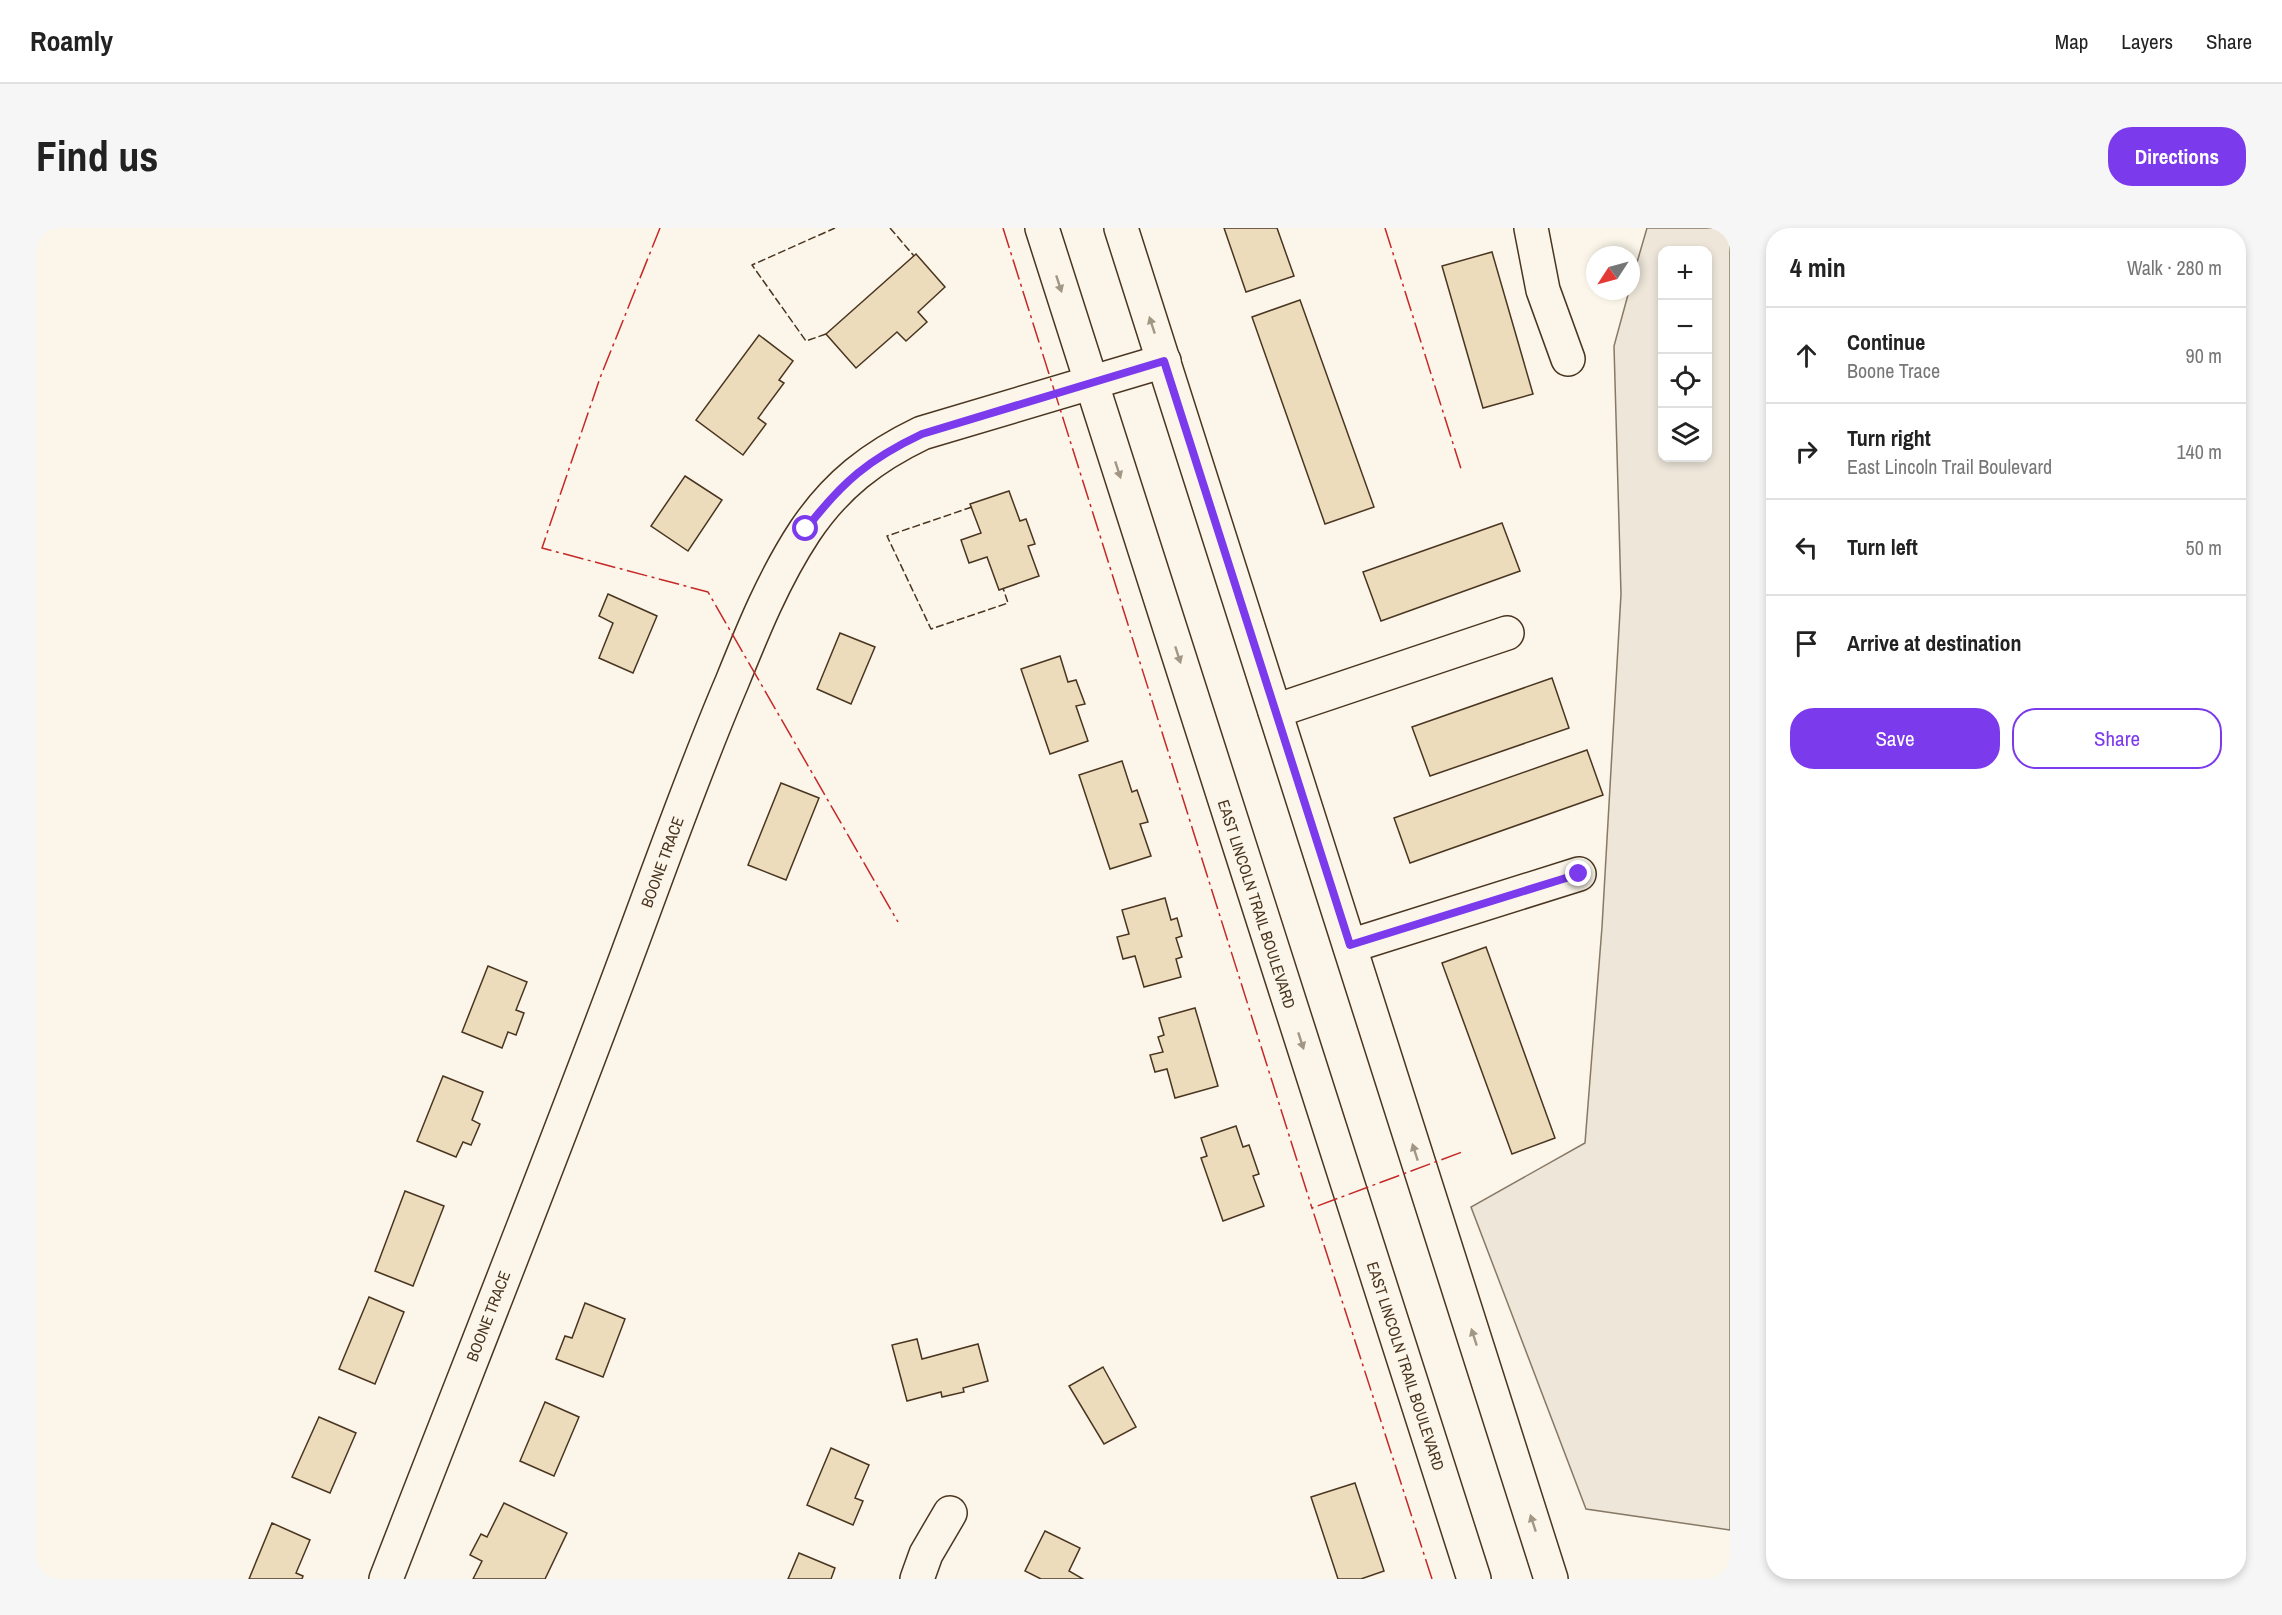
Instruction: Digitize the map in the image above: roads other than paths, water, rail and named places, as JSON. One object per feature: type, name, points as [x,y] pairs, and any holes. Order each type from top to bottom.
[{"type":"street","name":"EAST LINCOLN TRAIL BOULEVARD","points":[[1042,228],[1474,1579]]},
{"type":"street","points":[[1120,228],[1551,1579]]},
{"type":"street","points":[[1531,228],[1543,290],[1568,358]]},
{"type":"street","name":"BOONE TRACE","points":[[386,1579],[577,1089],[709,736],[765,603],[806,529],[831,497],[859,470],[890,449],[954,422],[1164,361]]},
{"type":"street","points":[[1275,711],[1507,633]]},
{"type":"street","points":[[1350,945],[1579,874]]},
{"type":"street","points":[[916,1579],[926,1554],[951,1513]]}]
